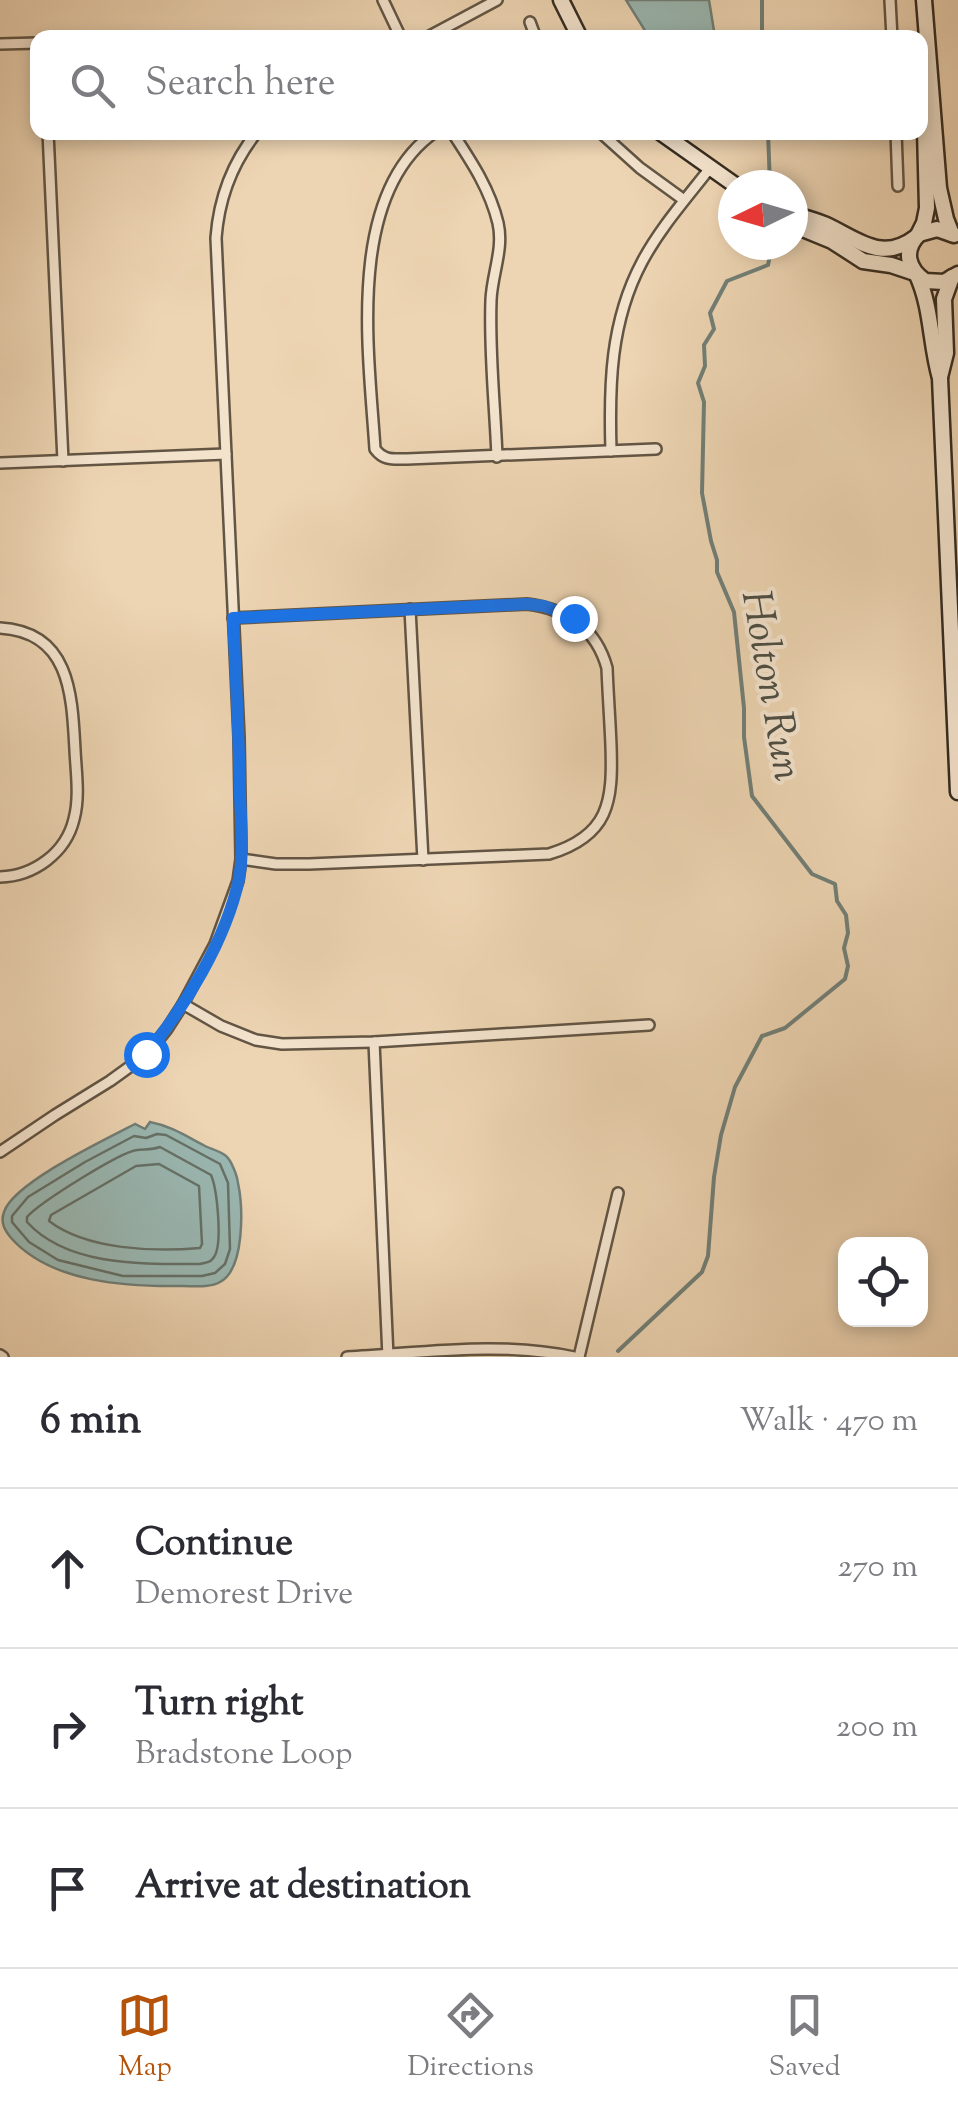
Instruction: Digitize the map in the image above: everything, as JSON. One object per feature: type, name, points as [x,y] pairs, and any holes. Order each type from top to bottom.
[{"type":"street","points":[[382,0],[398,30]]},
{"type":"street","points":[[441,30],[498,0]]},
{"type":"street","points":[[560,0],[576,30]]},
{"type":"street","points":[[890,0],[892,30]]},
{"type":"street","points":[[924,0],[924,30]]},
{"type":"street","points":[[924,0],[926,30]]},
{"type":"street","points":[[530,22],[533,30]]},
{"type":"street","points":[[0,44],[30,43]]},
{"type":"street","points":[[928,50],[939,188],[946,219],[956,237]]},
{"type":"street","points":[[48,140],[63,461]]},
{"type":"street","points":[[0,1152],[146,1054],[182,1004],[222,929],[238,881],[242,858],[239,738],[217,258],[218,216],[236,162],[251,140]]},
{"type":"street","points":[[423,140],[400,168],[374,230],[367,282],[375,449],[379,455],[386,460],[656,450]]},
{"type":"street","points":[[457,140],[492,199],[500,228],[500,254],[491,296],[498,457]]},
{"type":"street","points":[[609,140],[684,200]]},
{"type":"street","points":[[671,140],[718,173]]},
{"type":"street","points":[[896,140],[898,186]]},
{"type":"street","points":[[925,140],[927,208],[908,258],[911,268],[925,281],[944,282],[956,275]]},
{"type":"street","points":[[611,451],[609,394],[613,347],[625,302],[641,263],[710,168]]},
{"type":"street","points":[[808,219],[870,248],[908,244],[917,235],[937,229],[956,237]]},
{"type":"street","points":[[808,231],[862,261],[892,265],[916,274],[925,292],[940,378],[958,792]]},
{"type":"street","points":[[940,378],[946,352],[944,299],[956,275]]},
{"type":"street","points":[[0,463],[226,454]]},
{"type":"street","points":[[233,618],[527,604],[574,618],[587,628],[604,655],[612,782],[608,806],[598,826],[580,842],[549,854],[276,864],[242,858]]},
{"type":"street","points":[[410,609],[423,860]]},
{"type":"street","points":[[0,628],[34,635],[63,669],[70,687],[77,792],[74,818],[60,848],[34,869],[0,876]]},
{"type":"street","points":[[182,1004],[221,1026],[256,1040],[282,1044],[649,1026]]},
{"type":"street","points":[[374,1042],[388,1356]]},
{"type":"street","points":[[347,1357],[509,1348],[576,1357],[618,1193]]},
{"type":"water","points":[[626,0],[709,0],[714,30],[645,30]]},
{"type":"water","points":[[150,1122],[221,1153],[234,1168],[240,1194],[240,1237],[234,1264],[220,1282],[162,1286],[92,1279],[48,1265],[9,1236],[3,1223],[4,1212],[24,1188],[104,1140],[135,1124],[145,1129]]},
{"type":"waterway","name":"Holton Run","points":[[762,0],[762,30]]},
{"type":"waterway","name":"Holton Run","points":[[768,140],[769,170]]},
{"type":"waterway","name":"Holton Run","points":[[618,1351],[702,1272],[708,1256],[721,1135],[735,1087],[762,1036],[785,1028],[845,979],[848,966],[844,948],[848,933],[846,915],[837,901],[835,884],[812,874],[752,796],[734,612],[717,572],[702,493],[704,402],[698,383],[705,366],[704,345],[714,329],[710,313],[727,281],[768,265],[769,260]]},
{"type":"route","points":[[146,1054],[167,1029],[216,944],[238,881],[242,858],[233,618],[527,604],[574,618]]}]
